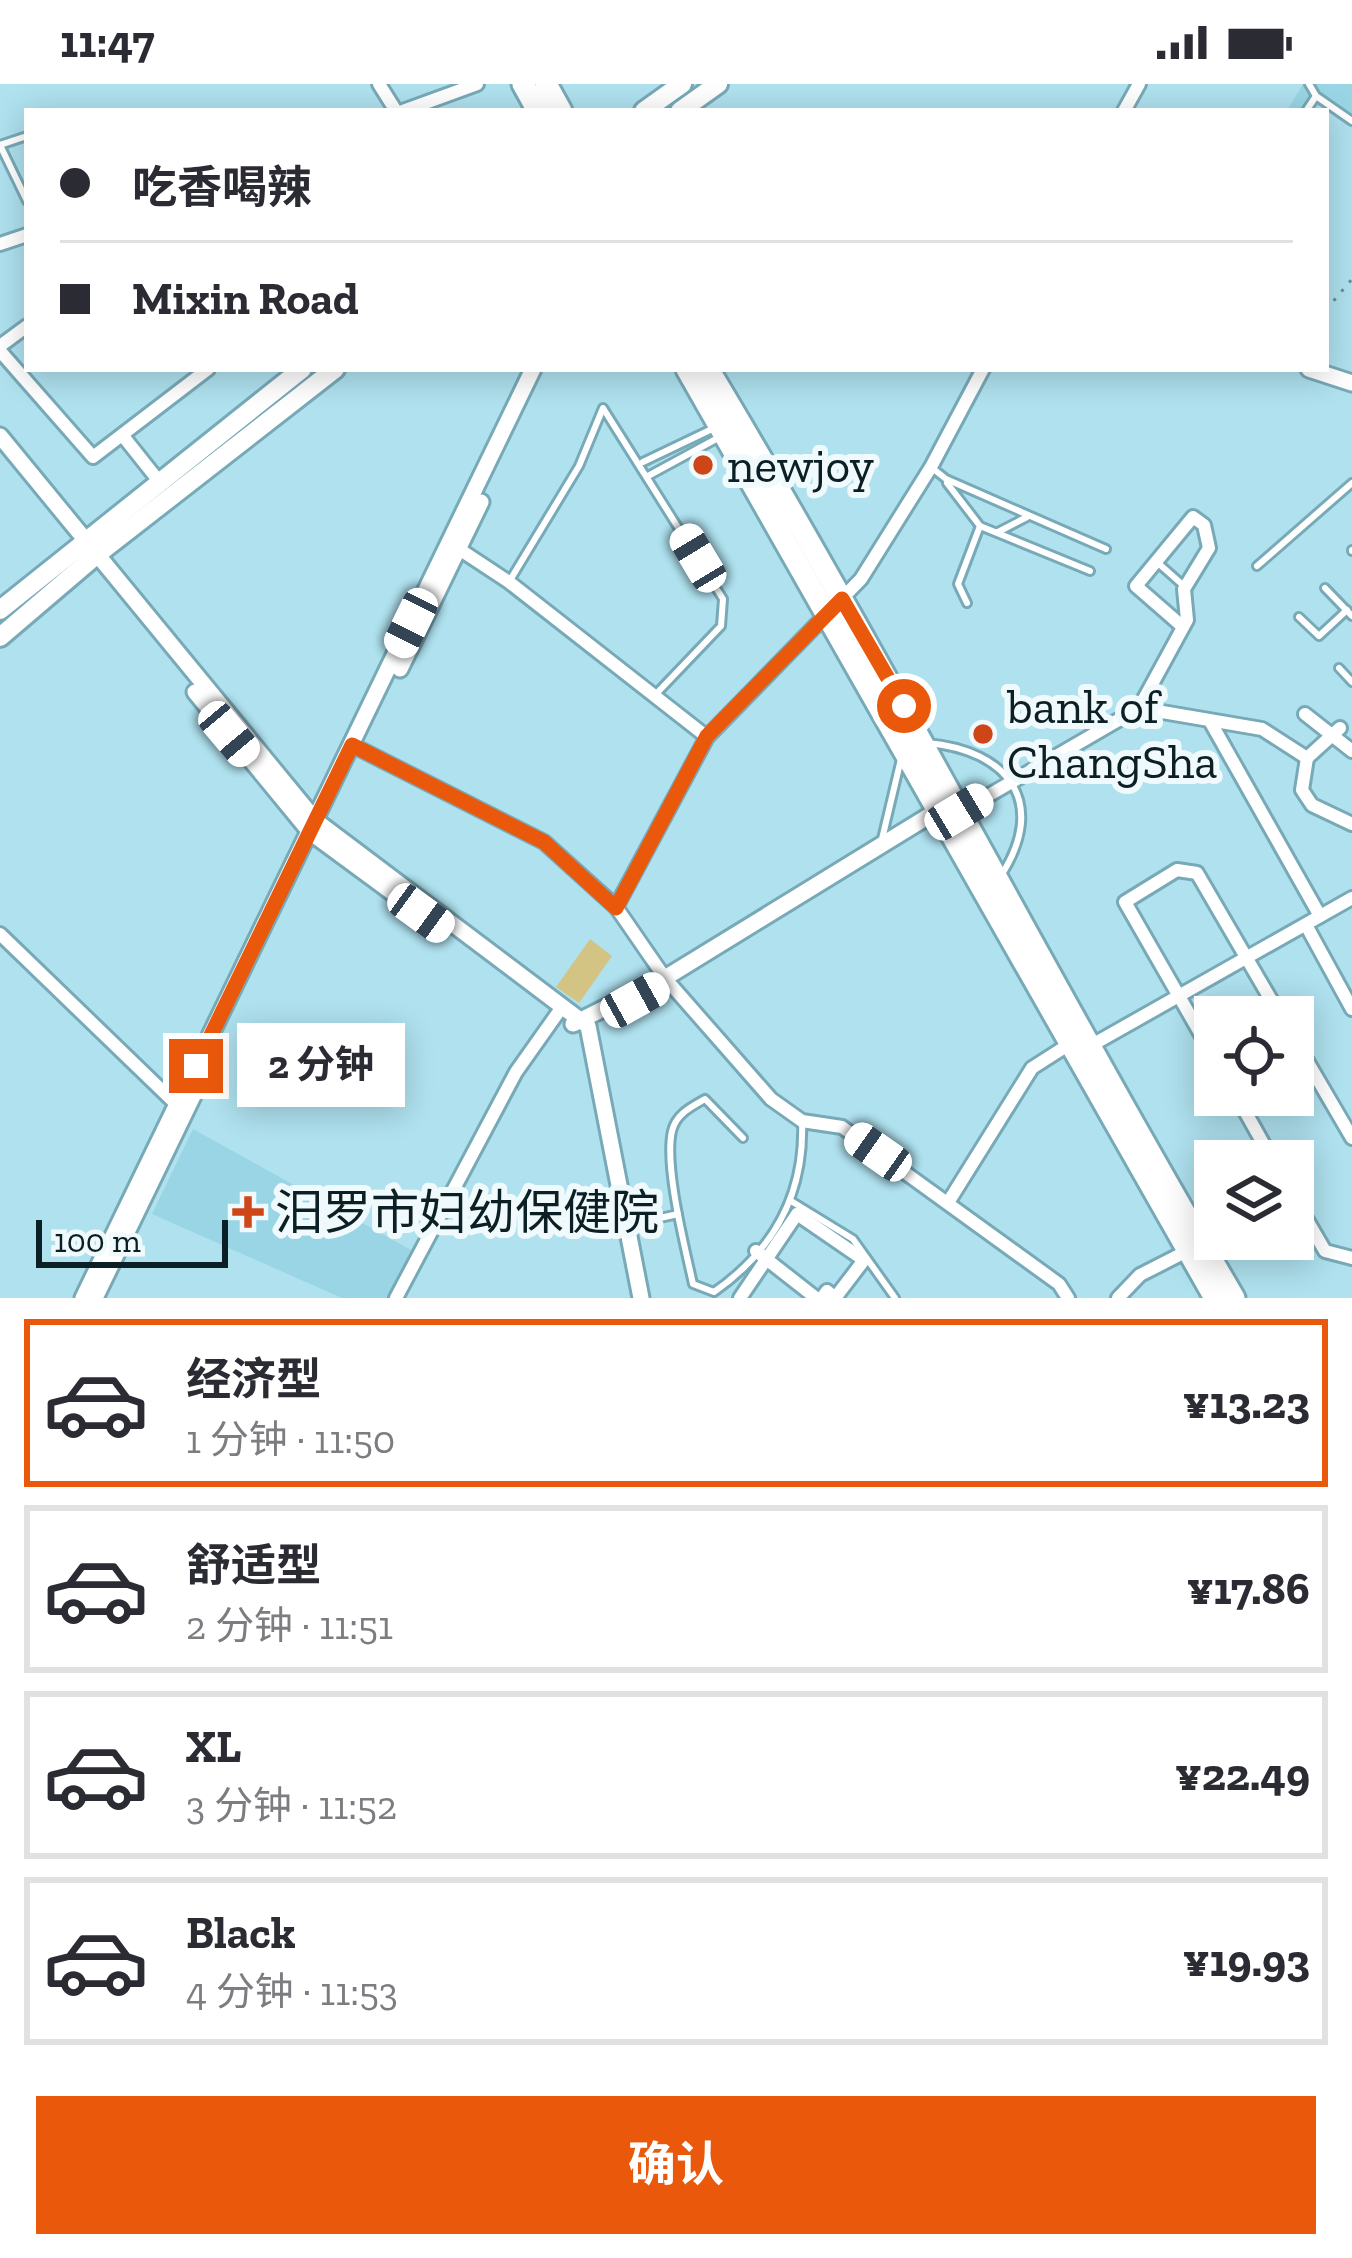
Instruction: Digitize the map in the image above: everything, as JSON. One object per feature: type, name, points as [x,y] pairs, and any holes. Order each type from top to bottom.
[{"type":"main road","points":[[523,84],[554,103]]},
{"type":"main road","points":[[648,108],[682,84]]},
{"type":"main road","points":[[686,108],[718,84]]},
{"type":"main road","points":[[0,637],[158,481],[298,372]]},
{"type":"main road","points":[[0,610],[331,372]]},
{"type":"main road","points":[[688,372],[730,425],[834,605],[925,742],[948,811],[1068,1045],[1215,1298]]},
{"type":"main road","points":[[709,372],[730,425]]},
{"type":"main road","points":[[834,605],[902,755],[997,882],[1234,1298]]},
{"type":"street","points":[[408,108],[478,84]]},
{"type":"street","points":[[24,329],[0,349],[93,457],[204,372]]},
{"type":"street","points":[[95,1298],[537,372]]},
{"type":"street","points":[[616,908],[707,736],[834,605],[888,540],[981,372]]},
{"type":"street","points":[[1321,372],[1352,380]]},
{"type":"street","points":[[0,436],[85,551]]},
{"type":"street","points":[[123,436],[158,481]]},
{"type":"street","points":[[0,452],[317,830],[574,1020],[629,1225],[636,1298]]},
{"type":"street","points":[[396,1298],[516,1072],[574,1020],[666,980],[948,811],[1012,781],[1139,708],[1184,627],[1190,613],[1185,587],[1209,548],[1201,520],[1187,520],[1136,586],[1184,627]]},
{"type":"street","points":[[454,546],[509,582],[707,736]]},
{"type":"street","points":[[1139,708],[1262,729],[1307,758]]},
{"type":"street","points":[[1305,714],[1336,731],[1352,751]]},
{"type":"street","points":[[1210,721],[1319,916]]},
{"type":"street","points":[[1336,731],[1307,758],[1302,790],[1312,805],[1352,824]]},
{"type":"street","points":[[357,747],[544,842],[616,908],[666,980],[771,1099],[802,1121],[842,1127],[1059,1284],[1068,1298]]},
{"type":"street","points":[[83,1298],[317,830]]},
{"type":"street","points":[[1194,1021],[1125,902],[1178,870],[1197,873],[1269,996]]},
{"type":"street","points":[[1092,1045],[1352,898]]},
{"type":"street","points":[[1306,925],[1352,1009]]},
{"type":"street","points":[[0,934],[177,1106]]},
{"type":"street","points":[[574,1020],[636,1298]]},
{"type":"street","points":[[949,1201],[1032,1067],[1068,1045]]},
{"type":"street","points":[[1314,1073],[1352,1138]]},
{"type":"street","points":[[740,1298],[760,1255],[797,1214],[864,1260],[835,1298],[827,1292],[819,1298],[760,1255]]},
{"type":"street","points":[[1314,1233],[1325,1252],[1352,1258]]},
{"type":"street","points":[[1118,1298],[1140,1275],[1189,1250]]},
{"type":"lane","points":[[1309,84],[1316,96],[1352,121]]},
{"type":"lane","points":[[1308,108],[1316,96]]},
{"type":"lane","points":[[0,145],[24,195]]},
{"type":"lane","points":[[509,582],[579,466],[603,408],[642,463],[723,599],[721,626],[653,696]]},
{"type":"lane","points":[[642,463],[730,425]]},
{"type":"lane","points":[[647,476],[730,425]]},
{"type":"lane","points":[[931,467],[946,479],[1106,549]]},
{"type":"lane","points":[[946,479],[980,526],[1090,571]]},
{"type":"lane","points":[[1257,566],[1352,483]]},
{"type":"lane","points":[[998,532],[1028,517]]},
{"type":"lane","points":[[967,603],[958,584],[980,526]]},
{"type":"lane","points":[[1156,560],[1185,587]]},
{"type":"lane","points":[[1299,617],[1319,636],[1349,613],[1325,588]]},
{"type":"lane","points":[[1340,668],[1352,682]]},
{"type":"lane","points":[[1336,731],[1352,717]]},
{"type":"lane","points":[[925,742],[972,749],[1012,781],[1023,826],[1018,850],[997,882]]},
{"type":"lane","points":[[879,852],[902,755]]},
{"type":"lane","points":[[743,1138],[705,1099],[680,1114],[672,1132],[678,1214],[692,1284],[714,1292],[760,1255],[791,1201],[804,1166],[802,1121]]},
{"type":"lane","points":[[791,1201],[853,1240],[895,1298]]},
{"type":"lane","points":[[629,1225],[678,1214]]},
{"type":"path","points":[[1329,306],[1352,279]]},
{"type":"shaded area","points":[[1303,84],[1352,84],[1352,126],[1323,106],[1289,108]]},
{"type":"shaded area","points":[[590,939],[612,956],[579,1003],[556,987]]},
{"type":"shaded area","name":"汨罗市妇幼保健院","points":[[193,1129],[411,1250],[389,1298],[342,1298],[152,1214]]},
{"type":"place","name":"newjoy","points":[[703,465]]},
{"type":"place","name":"bank of ChangSha","points":[[983,734]]},
{"type":"place","name":"汨罗市妇幼保健院","points":[[248,1212]]},
{"type":"route","points":[[196,1066],[352,745],[544,842],[616,908],[707,736],[842,599],[904,706]]}]
